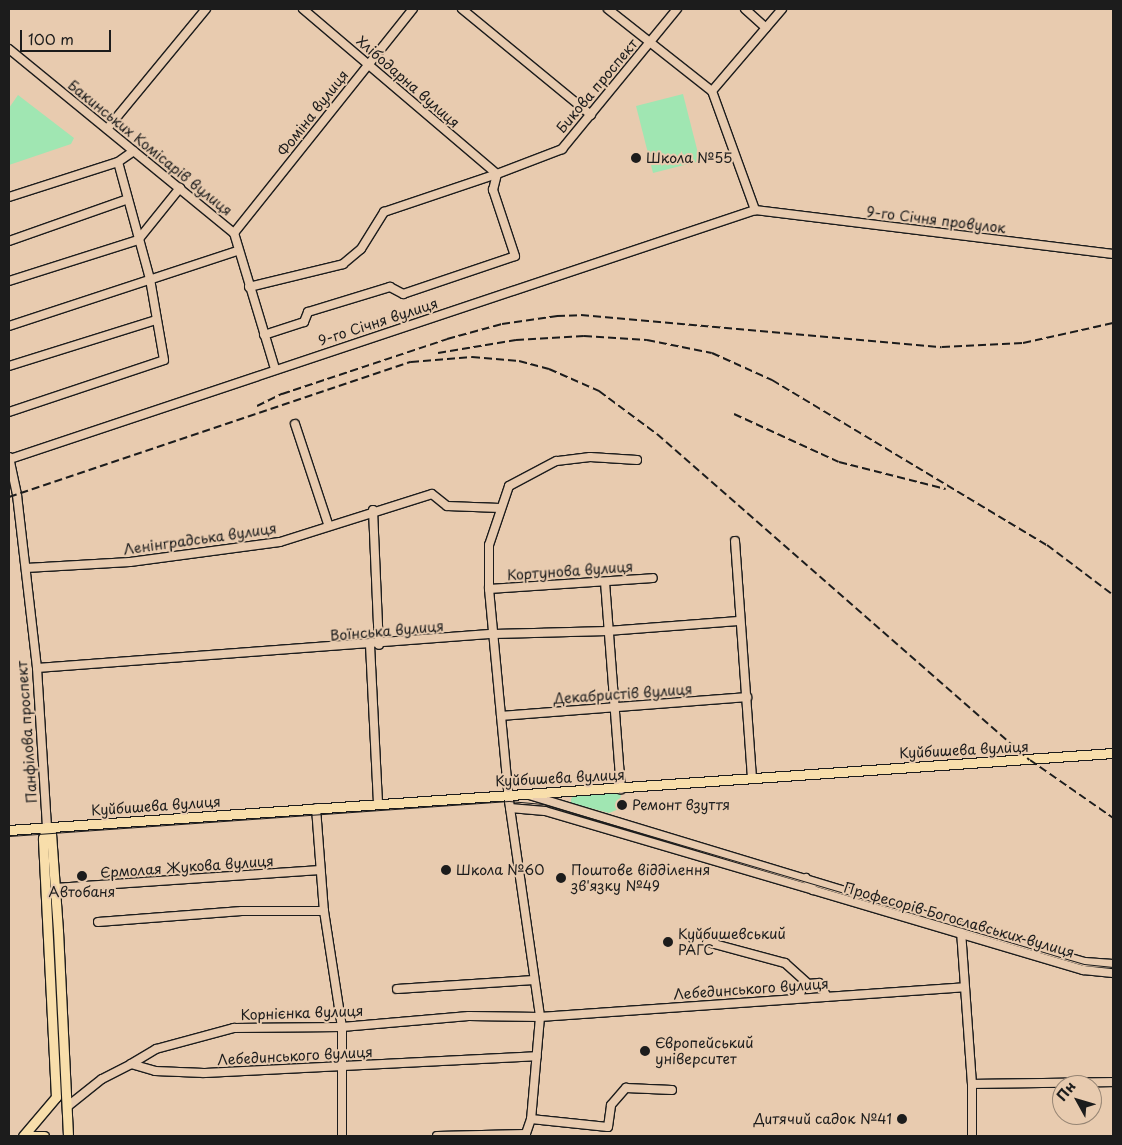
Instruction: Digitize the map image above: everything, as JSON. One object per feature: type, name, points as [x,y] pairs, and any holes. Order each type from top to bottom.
[{"type":"main road","name":"Куйбишева вулиця","points":[[9,830],[45,831],[316,808],[621,789],[1113,753]]},
{"type":"main road","points":[[45,831],[51,833],[68,1106],[68,1136]]},
{"type":"main road","name":"Панфілова проспект","points":[[23,1136],[56,1097],[45,831]]},
{"type":"main road","points":[[31,1136],[44,1136]]},
{"type":"street","points":[[107,129],[206,9]]},
{"type":"street","name":"Хлібодарна вулиця","points":[[302,9],[497,174]]},
{"type":"street","name":"Фоміна вулиця","points":[[234,233],[413,9]]},
{"type":"street","points":[[462,9],[591,115]]},
{"type":"street","points":[[608,9],[712,90],[755,210]]},
{"type":"street","name":"Бикова проспект","points":[[249,287],[343,264],[361,249],[384,212],[497,174],[562,149],[677,9]]},
{"type":"street","points":[[745,9],[766,28]]},
{"type":"street","points":[[712,90],[782,9]]},
{"type":"street","name":"Бакинських Комісарів вулиця","points":[[9,49],[234,233],[237,251],[275,369]]},
{"type":"street","points":[[9,197],[118,162],[134,151]]},
{"type":"street","points":[[9,412],[164,360],[150,279],[118,162]]},
{"type":"street","points":[[264,335],[304,322],[308,312],[390,287],[403,294],[515,256],[493,190],[497,174]]},
{"type":"street","points":[[9,281],[138,240],[180,188]]},
{"type":"street","points":[[9,241],[128,199]]},
{"type":"street","name":"9-го Січня провулок","points":[[755,210],[1113,254]]},
{"type":"street","name":"9-го Січня вулиця","points":[[9,458],[755,210]]},
{"type":"street","points":[[9,326],[237,251]]},
{"type":"street","points":[[9,366],[156,320]]},
{"type":"street","points":[[295,424],[328,524]]},
{"type":"street","name":"Кортунова вулиця","points":[[637,460],[590,457],[556,461],[509,486],[489,545],[489,589],[653,578]]},
{"type":"street","name":"Панфілова проспект","points":[[9,458],[26,568],[37,668],[45,831]]},
{"type":"street","name":"Ленінградська вулиця","points":[[26,568],[130,562],[280,542],[328,524],[432,494],[447,506],[484,505],[500,508]]},
{"type":"street","points":[[374,510],[379,645]]},
{"type":"street","points":[[735,541],[738,621],[752,778]]},
{"type":"street","points":[[605,582],[621,789]]},
{"type":"street","points":[[437,1136],[525,1135],[531,1119],[537,1056],[540,1017],[510,808],[489,589]]},
{"type":"street","name":"Воїнська вулиця","points":[[37,668],[379,645],[493,634],[608,631],[738,621]]},
{"type":"street","points":[[370,645],[378,804]]},
{"type":"street","name":"Декабристів вулиця","points":[[501,716],[746,697]]},
{"type":"street","name":"Професорів Богославських вулиця","points":[[524,794],[806,878],[1084,970],[1113,973]]},
{"type":"street","points":[[316,808],[324,911],[342,1027],[342,1136]]},
{"type":"street","name":"Професорів Богославських вулиця","points":[[510,808],[545,811],[813,890],[961,930],[1085,962],[1113,964]]},
{"type":"street","name":"Єрмолая Жукова вулиця","points":[[55,888],[320,870]]},
{"type":"street","points":[[806,878],[813,890]]},
{"type":"street","points":[[98,922],[242,911],[324,911]]},
{"type":"street","points":[[961,930],[972,1084],[972,1136]]},
{"type":"street","points":[[707,942],[785,964],[808,984]]},
{"type":"street","points":[[398,989],[534,980]]},
{"type":"street","points":[[799,998],[802,988],[808,984],[819,983],[827,997]]},
{"type":"street","name":"Лебединського вулиця","points":[[540,1017],[964,987]]},
{"type":"street","name":"Корнієнка вулиця","points":[[131,1064],[156,1049],[234,1028],[342,1027],[469,1016],[540,1017]]},
{"type":"street","name":"Лебединського вулиця","points":[[131,1064],[155,1071],[204,1073],[537,1056]]},
{"type":"street","points":[[68,1106],[102,1079],[131,1064]]},
{"type":"street","points":[[972,1084],[1113,1082]]},
{"type":"street","points":[[608,1136],[611,1105],[626,1088],[672,1090]]},
{"type":"street","points":[[531,1119],[608,1127]]},
{"type":"green space","points":[[683,94],[700,161],[653,173],[636,106]]},
{"type":"green space","points":[[18,95],[74,138],[71,144],[9,165],[9,108]]},
{"type":"green space","points":[[621,793],[619,809],[609,813],[571,803],[573,796]]},
{"type":"tram line","points":[[9,836],[509,801],[543,804],[1084,964],[1113,967]]},
{"type":"railway","points":[[257,406],[282,394],[447,339],[502,324],[557,316],[581,315],[942,347],[1023,343],[1113,323]]},
{"type":"railway","points":[[438,353],[516,340],[584,336],[647,340],[712,353],[772,380],[1047,545],[1113,595]]},
{"type":"railway","points":[[9,497],[411,362],[472,357],[519,361],[549,369],[599,391],[657,434],[1030,760],[1113,818]]},
{"type":"railway","points":[[734,414],[839,462],[946,489]]},
{"type":"place","name":"Школа №55","points":[[636,158]]},
{"type":"place","name":"Ремонт взуття","points":[[622,805]]},
{"type":"place","name":"Школа №60","points":[[446,870]]},
{"type":"place","name":"Автобаня","points":[[82,876]]},
{"type":"place","name":"Поштове відділення зв'язку №49","points":[[561,878]]},
{"type":"place","name":"Куйбишевський РАГС","points":[[668,942]]},
{"type":"place","name":"Європейський університет","points":[[645,1051]]},
{"type":"place","name":"Дитячий садок №41","points":[[902,1119]]}]
